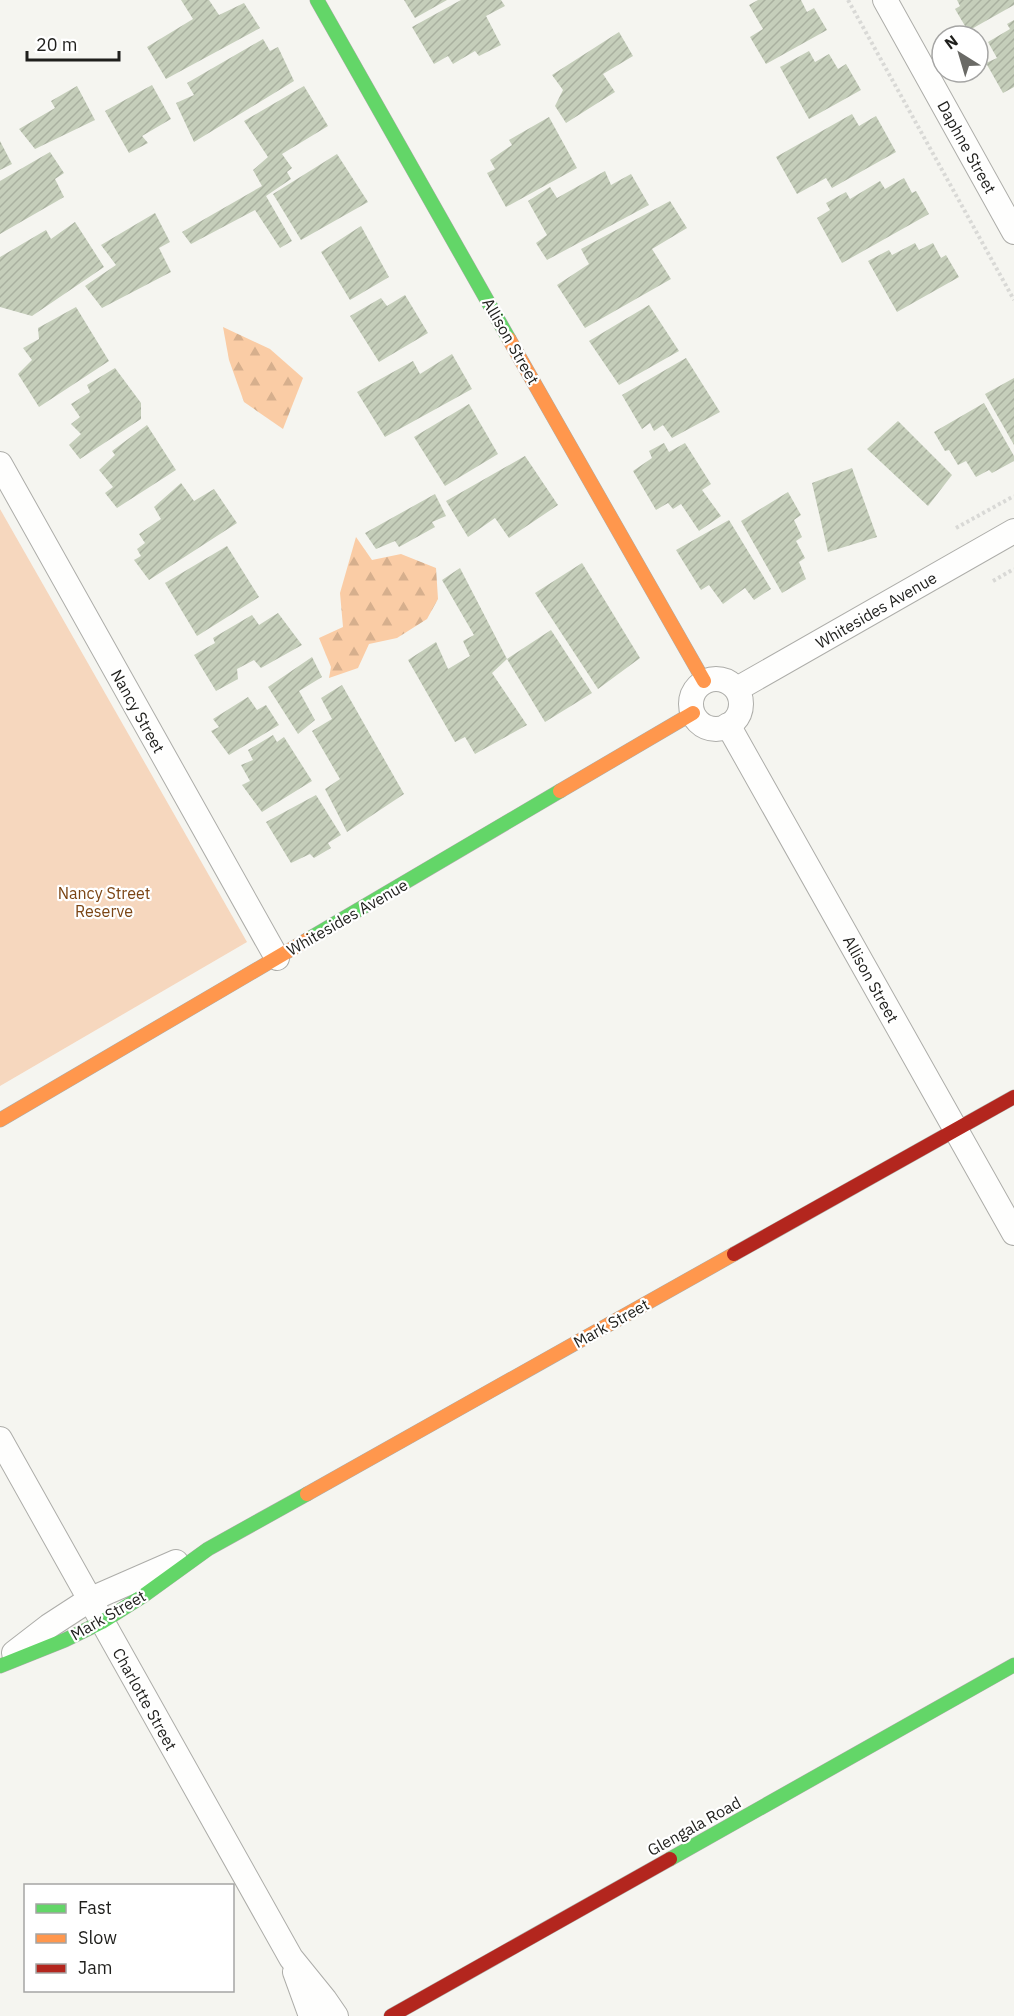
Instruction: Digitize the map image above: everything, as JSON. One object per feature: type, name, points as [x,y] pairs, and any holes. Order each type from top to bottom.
[{"type":"street","name":"Allison Street","points":[[318,0],[704,681]]},
{"type":"street","name":"Daphne Street","points":[[885,0],[1014,232]]},
{"type":"street","name":"Nancy Street","points":[[0,464],[277,958]]},
{"type":"street","name":"Whitesides Avenue","points":[[737,689],[1014,531]]},
{"type":"street","points":[[721,679],[737,689],[742,706],[739,714],[728,725],[711,728],[704,725],[693,713],[693,696],[704,681],[721,679]]},
{"type":"street","name":"Whitesides Avenue","points":[[0,1120],[693,713]]},
{"type":"street","name":"Allison Street","points":[[728,725],[1014,1233]]},
{"type":"street","name":"Mark Street","points":[[0,1665],[50,1626],[89,1600],[208,1548],[1014,1097]]},
{"type":"street","name":"Charlotte Street","points":[[0,1439],[291,1958],[336,2016]]},
{"type":"street","name":"Mark Street","points":[[0,1665],[60,1642],[101,1622],[148,1592],[208,1548]]},
{"type":"street","name":"Glengala Road","points":[[391,2016],[1014,1665]]},
{"type":"street","name":"Charlotte Street","points":[[291,1958],[311,2016]]},
{"type":"path","points":[[848,0],[1014,300]]},
{"type":"path","points":[[956,528],[1014,496]]},
{"type":"path","points":[[993,581],[1014,569]]},
{"type":"green space","points":[[223,327],[270,349],[303,378],[283,429],[244,402],[229,360]]},
{"type":"green space","name":"Nancy Street Reserve","points":[[0,509],[247,942],[0,1086]]},
{"type":"green space","points":[[356,537],[372,560],[401,554],[436,568],[438,599],[427,619],[397,638],[369,644],[358,668],[329,678],[331,667],[319,638],[343,627],[340,593]]},
{"type":"building","points":[[181,0],[209,0],[219,15],[244,3],[260,28],[166,79],[147,47],[193,19]]},
{"type":"building","points":[[404,0],[447,0],[415,18]]},
{"type":"building","points":[[461,0],[501,0],[505,6],[486,16],[501,45],[479,56],[475,51],[453,64],[448,56],[434,64],[412,27]]},
{"type":"building","points":[[758,0],[801,0],[807,12],[814,8],[827,30],[766,64],[750,37],[763,29],[749,5]]},
{"type":"building","points":[[957,0],[1014,0],[1014,5],[980,24],[964,24],[955,9],[960,6]]},
{"type":"building","points":[[1014,20],[1014,87],[1003,93],[990,70],[990,61],[997,58],[990,41],[1010,29],[1007,24]]},
{"type":"building","points":[[619,32],[633,56],[603,74],[615,92],[566,123],[555,106],[563,90],[552,75]]},
{"type":"building","points":[[263,39],[270,51],[278,47],[294,81],[194,142],[176,103],[194,95],[187,83]]},
{"type":"building","points":[[809,51],[815,62],[829,54],[838,69],[846,64],[861,90],[809,119],[780,67]]},
{"type":"building","points":[[152,85],[171,119],[142,136],[148,143],[129,153],[105,111]]},
{"type":"building","points":[[77,86],[95,120],[35,149],[19,129],[55,108],[51,101]]},
{"type":"building","points":[[304,86],[328,126],[282,154],[292,168],[287,172],[291,179],[266,196],[292,241],[280,248],[255,210],[191,244],[182,232],[262,186],[253,170],[268,157],[244,121]]},
{"type":"building","points":[[852,114],[859,126],[876,116],[896,152],[832,188],[826,178],[797,194],[776,157]]},
{"type":"building","points":[[549,117],[577,168],[506,207],[487,173],[495,169],[490,160],[512,145],[509,140]]},
{"type":"building","points":[[0,141],[12,164],[0,170]]},
{"type":"building","points":[[50,152],[64,173],[55,179],[64,197],[0,234],[0,181]]},
{"type":"building","points":[[337,154],[368,202],[301,240],[273,194]]},
{"type":"building","points":[[605,171],[611,185],[631,174],[649,205],[547,260],[536,243],[547,235],[528,201],[550,187],[557,198]]},
{"type":"building","points":[[904,178],[912,193],[916,191],[929,214],[842,263],[817,218],[830,210],[826,203],[846,192],[850,199],[880,181],[885,189]]},
{"type":"building","points":[[670,201],[687,228],[652,249],[671,279],[585,328],[557,285],[589,264],[581,249]]},
{"type":"building","points":[[155,213],[170,242],[159,248],[171,272],[102,308],[85,286],[116,265],[101,245]]},
{"type":"building","points":[[75,222],[104,267],[32,316],[0,307],[0,257],[46,230],[51,239]]},
{"type":"building","points":[[361,226],[389,277],[350,300],[321,252]]},
{"type":"building","points":[[915,243],[919,250],[933,243],[941,258],[946,255],[959,277],[897,312],[868,261],[889,250],[892,255]]},
{"type":"building","points":[[405,295],[428,333],[379,362],[350,316],[381,298],[387,306]]},
{"type":"building","points":[[649,305],[679,351],[619,385],[589,341]]},
{"type":"building","points":[[76,307],[109,361],[39,407],[18,374],[32,360],[23,348],[39,339],[38,328]]},
{"type":"building","points":[[452,354],[472,389],[385,437],[357,392],[413,361],[420,374]]},
{"type":"building","points":[[686,358],[720,412],[672,438],[663,425],[654,431],[650,423],[642,429],[622,395]]},
{"type":"building","points":[[115,368],[141,403],[141,419],[80,459],[69,445],[81,434],[71,424],[80,417],[71,404],[90,392],[87,385]]},
{"type":"building","points":[[1014,378],[1014,445],[985,394]]},
{"type":"building","points":[[984,403],[1014,456],[1014,461],[992,473],[989,470],[976,477],[966,461],[958,465],[949,450],[945,451],[934,432]]},
{"type":"building","points":[[469,404],[498,454],[445,486],[414,437]]},
{"type":"building","points":[[898,421],[952,475],[928,506],[867,449]]},
{"type":"building","points":[[147,425],[176,470],[117,508],[105,493],[113,487],[99,470],[115,455],[112,451]]},
{"type":"building","points":[[664,443],[669,452],[685,443],[711,484],[702,490],[721,516],[699,531],[681,504],[673,509],[668,503],[656,510],[633,471],[652,458],[649,451]]},
{"type":"building","points":[[525,456],[558,505],[509,538],[495,518],[468,537],[446,501]]},
{"type":"building","points":[[852,468],[877,537],[828,552],[812,483]]},
{"type":"building","points":[[181,483],[194,501],[214,489],[237,523],[149,580],[134,560],[141,556],[137,549],[145,543],[139,534],[161,519],[154,507]]},
{"type":"building","points":[[788,492],[801,515],[794,520],[802,537],[796,541],[805,558],[799,562],[806,579],[782,593],[741,521]]},
{"type":"building","points":[[435,494],[446,516],[432,522],[435,527],[399,547],[395,541],[376,549],[365,533]]},
{"type":"building","points":[[729,520],[771,589],[754,600],[745,588],[723,604],[709,585],[701,590],[676,550]]},
{"type":"building","points":[[227,546],[259,597],[197,636],[165,583]]},
{"type":"building","points":[[582,563],[640,658],[598,689],[535,593]]},
{"type":"building","points":[[460,568],[507,659],[492,673],[527,725],[475,754],[465,737],[455,742],[408,660],[436,642],[448,669],[470,656],[463,641],[474,635],[442,580]]},
{"type":"building","points":[[278,613],[302,645],[261,668],[254,660],[237,669],[238,679],[216,691],[194,655],[215,643],[213,638],[252,615],[259,625]]},
{"type":"building","points":[[551,630],[592,693],[545,722],[507,659]]},
{"type":"building","points":[[312,657],[322,677],[299,691],[315,720],[298,734],[268,687]]},
{"type":"building","points":[[342,685],[404,794],[347,832],[325,789],[340,779],[312,731],[332,719],[321,698]]},
{"type":"building","points":[[248,697],[257,710],[266,705],[279,725],[229,755],[211,731],[219,727],[213,719]]},
{"type":"building","points":[[273,735],[277,742],[284,737],[312,781],[262,812],[242,785],[250,781],[241,765],[253,760],[248,750]]},
{"type":"building","points":[[316,795],[341,835],[328,843],[331,848],[314,858],[310,854],[291,863],[266,822]]},
{"type":"traffic: fast","points":[[317,0],[509,339]]},
{"type":"traffic: fast","points":[[307,940],[560,791]]},
{"type":"traffic: fast","points":[[0,1666],[65,1640],[102,1622],[143,1596],[208,1549],[307,1494]]},
{"type":"traffic: fast","points":[[670,1859],[1014,1665]]},
{"type":"traffic: slow","points":[[509,339],[704,681]]},
{"type":"traffic: slow","points":[[560,791],[693,713]]},
{"type":"traffic: slow","points":[[0,1120],[307,940]]},
{"type":"traffic: slow","points":[[307,1494],[734,1254]]},
{"type":"traffic: jam","points":[[734,1254],[1014,1097]]},
{"type":"traffic: jam","points":[[391,2016],[670,1859]]}]
